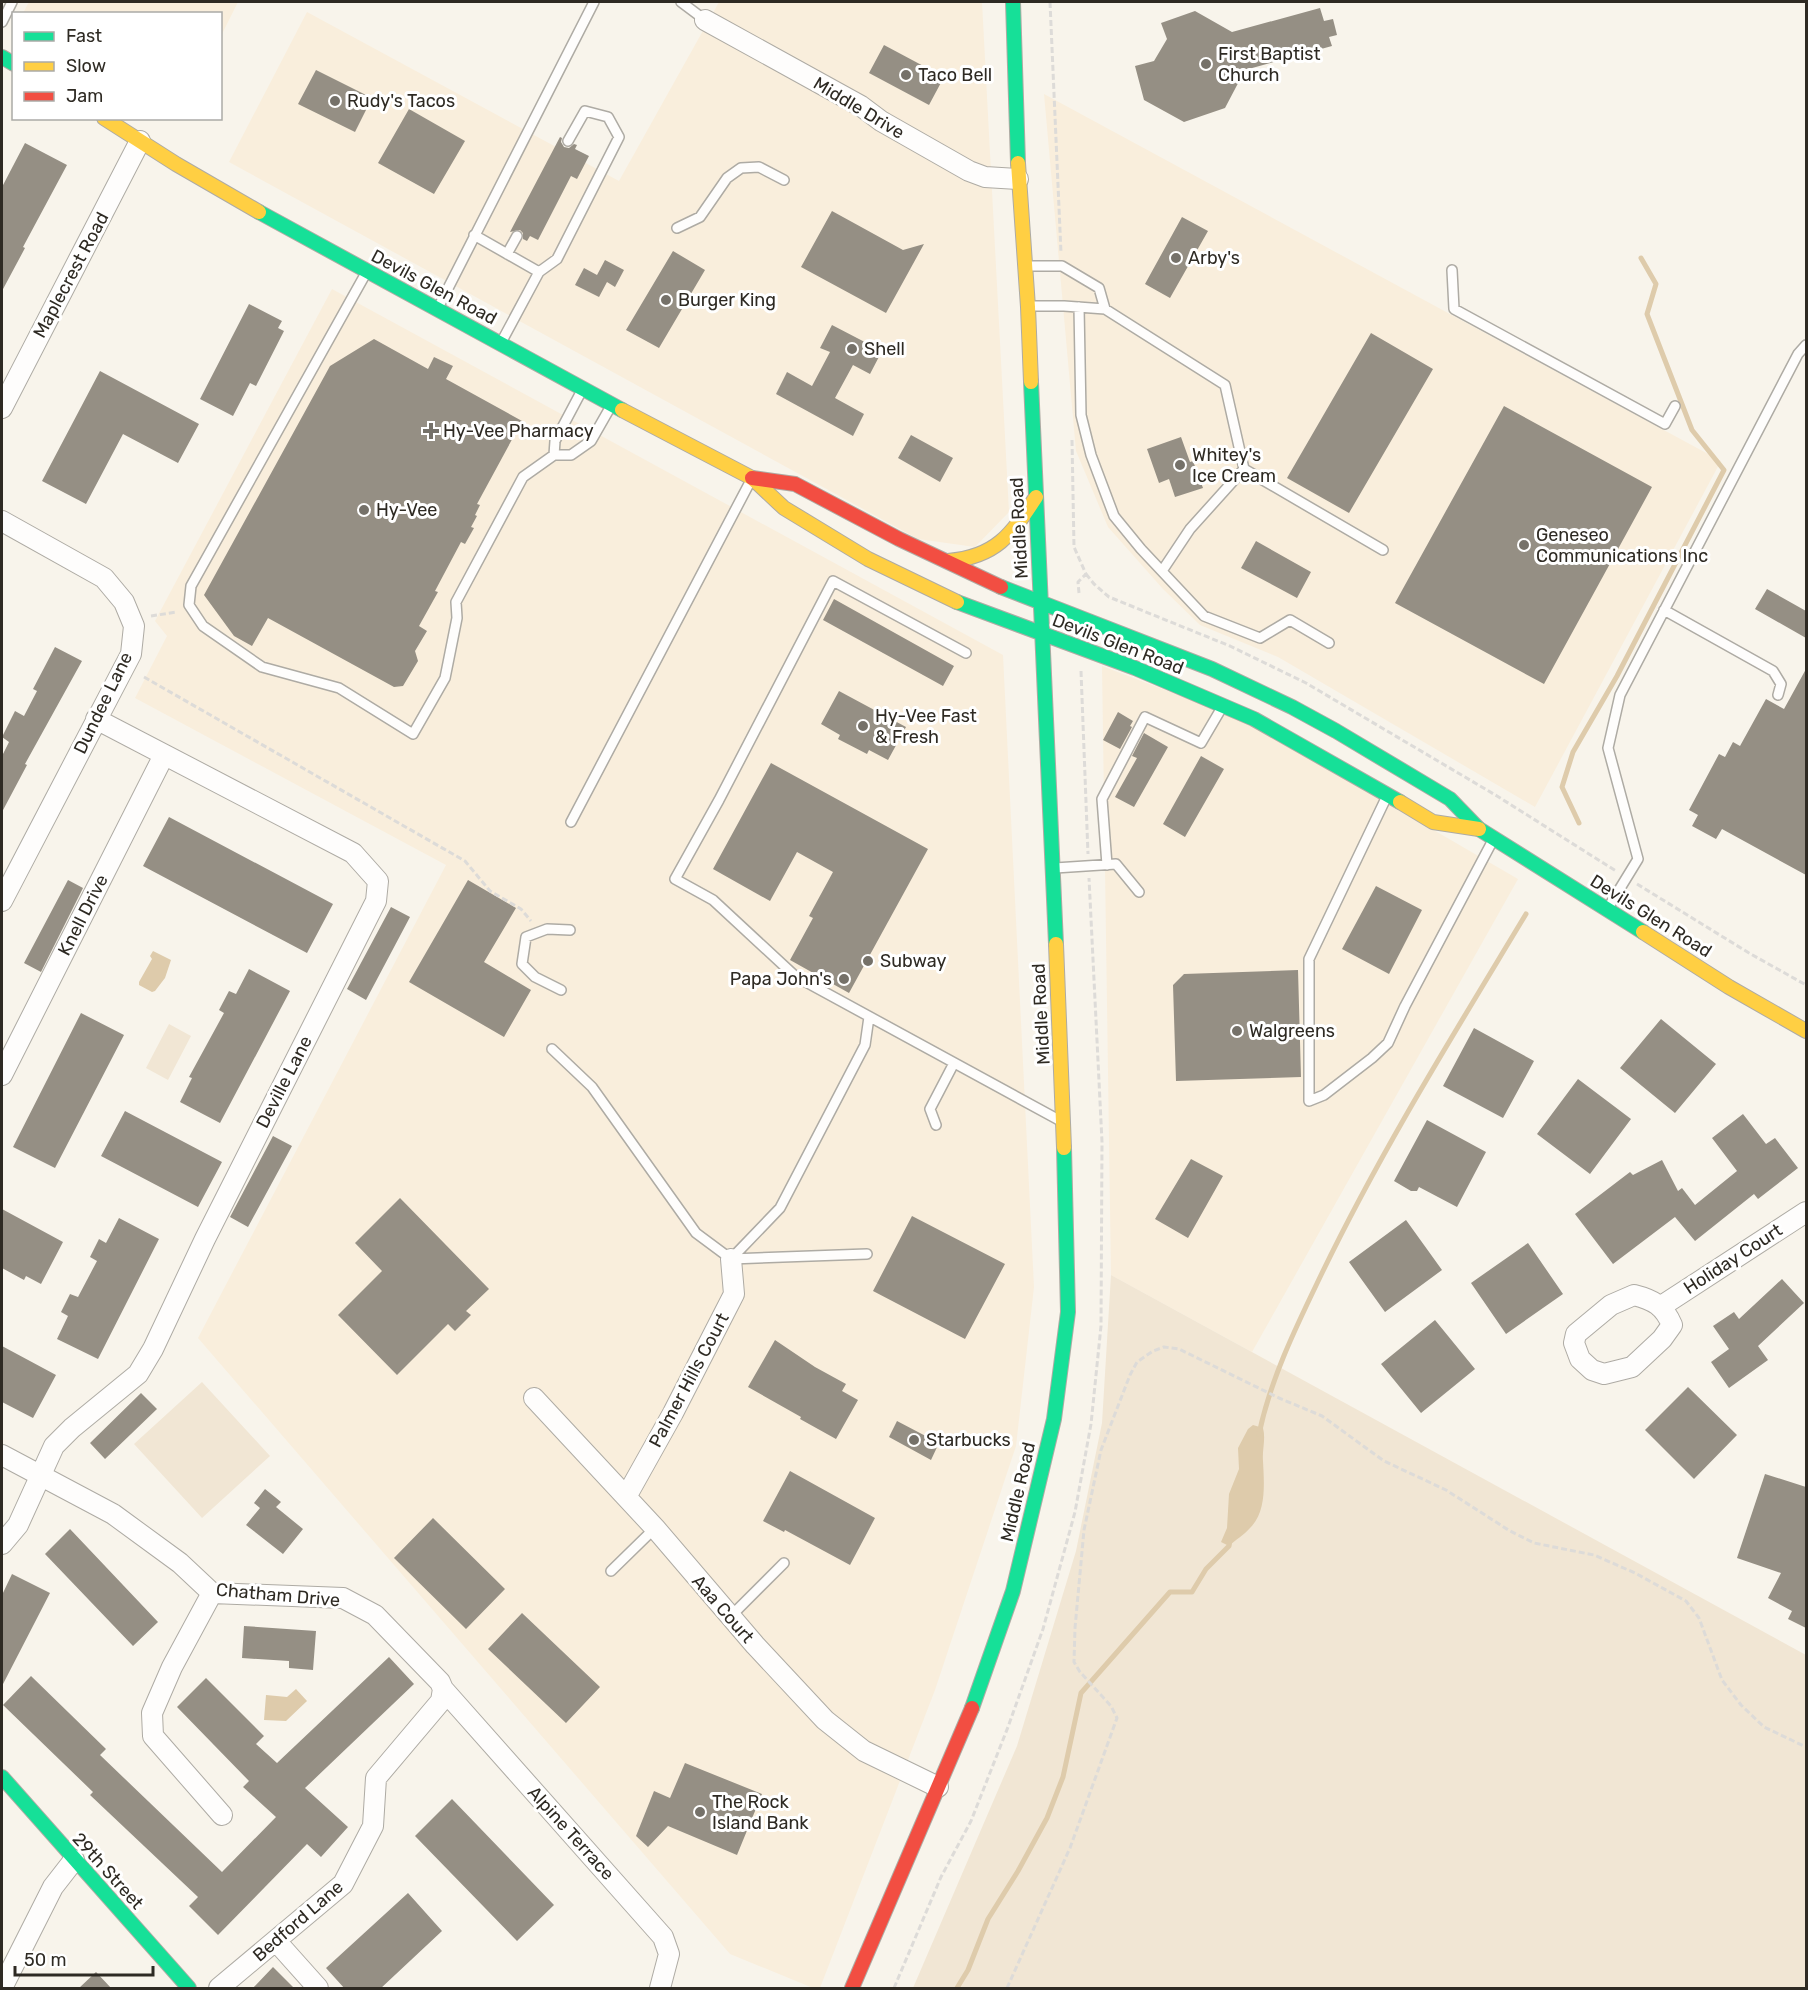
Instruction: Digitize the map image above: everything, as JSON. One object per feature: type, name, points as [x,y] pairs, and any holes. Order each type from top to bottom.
[{"type":"main road","name":"Middle Road","points":[[852,1989],[969,1717],[1012,1591],[1054,1419],[1068,1312],[1063,1122],[1028,307],[1018,179],[1013,2]]},
{"type":"main road","name":"Devils Glen Road","points":[[107,120],[213,186],[752,478],[784,508],[868,559],[963,605],[1135,668],[1292,707],[1450,799],[1479,829],[1728,987],[1806,1031]]},
{"type":"main road","name":"Devils Glen Road","points":[[752,478],[795,484],[899,539],[1010,591],[1173,653],[1295,741],[1432,822],[1479,829]]},
{"type":"main road","points":[[948,561],[962,561],[987,554],[1003,542],[1036,497]]},
{"type":"main road","name":"29th Street","points":[[2,1778],[189,1989]]},
{"type":"street","name":"Middle Drive","points":[[705,20],[861,106],[880,122],[969,171],[985,177],[1018,179]]},
{"type":"street","name":"Maplecrest Road","points":[[2,408],[140,141]]},
{"type":"street","name":"Dundee Lane","points":[[2,521],[104,578],[124,602],[134,626],[130,654],[2,901]]},
{"type":"street","name":"Deville Lane","points":[[2,1544],[18,1525],[54,1446],[72,1428],[138,1374],[153,1349],[205,1239],[376,901],[378,881],[353,853],[96,719]]},
{"type":"street","name":"Knell Drive","points":[[2,1076],[164,755]]},
{"type":"street","name":"Holiday Court","points":[[1660,1306],[1806,1212]]},
{"type":"street","name":"Palmer Hills Court","points":[[626,1497],[673,1413],[734,1294],[731,1259]]},
{"type":"street","points":[[1634,1295],[1651,1299],[1660,1306],[1667,1312],[1672,1325],[1662,1339],[1632,1367],[1604,1374],[1592,1370],[1580,1359],[1574,1343],[1576,1334],[1611,1305],[1634,1295]]},
{"type":"street","name":"Aaa Court","points":[[534,1398],[655,1528],[730,1617],[825,1720],[864,1751],[939,1787]]},
{"type":"street","name":"Chatham Drive","points":[[2,1455],[113,1514],[180,1563],[212,1593],[343,1598],[375,1615],[440,1682],[443,1689]]},
{"type":"street","points":[[212,1593],[172,1667],[152,1713],[153,1736],[222,1815]]},
{"type":"street","name":"Bedford Lane","points":[[219,1989],[343,1884],[373,1826],[376,1778],[441,1701],[443,1689]]},
{"type":"street","name":"Alpine Terrace","points":[[443,1689],[663,1937],[669,1954],[660,1989]]},
{"type":"street","points":[[2,1988],[53,1887],[74,1860]]},
{"type":"street","points":[[276,1941],[318,1989]]},
{"type":"lane","points":[[2,22],[12,2]]},
{"type":"lane","points":[[438,308],[594,2]]},
{"type":"lane","points":[[681,2],[705,20]]},
{"type":"lane","points":[[501,343],[539,272],[557,259],[619,137],[608,117],[585,111],[568,141]]},
{"type":"lane","points":[[677,228],[700,217],[727,178],[741,168],[759,167],[784,180]]},
{"type":"lane","points":[[474,236],[539,272]]},
{"type":"lane","points":[[507,254],[517,236]]},
{"type":"lane","points":[[1026,266],[1062,266],[1100,288],[1105,309]]},
{"type":"lane","points":[[1452,270],[1454,309],[1665,424],[1676,406]]},
{"type":"lane","points":[[367,271],[191,586],[189,605],[203,626],[262,667],[339,688],[413,734],[446,678],[457,618],[456,602],[524,477],[554,455],[571,455],[591,441],[612,404]]},
{"type":"lane","points":[[1028,307],[1064,306],[1105,309],[1225,385],[1244,469],[1383,550]]},
{"type":"lane","points":[[1079,307],[1081,415],[1091,455],[1114,516],[1204,615],[1260,638],[1290,620],[1329,643]]},
{"type":"lane","points":[[1607,910],[1638,859],[1608,748],[1620,695],[1798,354],[1806,345]]},
{"type":"lane","points":[[554,455],[555,441],[583,388]]},
{"type":"lane","points":[[1162,571],[1190,529],[1244,469]]},
{"type":"lane","points":[[570,822],[752,478]]},
{"type":"lane","points":[[966,653],[834,581],[675,879],[713,900],[795,976],[1063,1122]]},
{"type":"lane","points":[[1664,610],[1773,671],[1781,684],[1778,695]]},
{"type":"lane","points":[[1107,865],[1102,799],[1145,717],[1201,743],[1231,693]]},
{"type":"lane","points":[[1388,794],[1309,959],[1310,1101],[1324,1095],[1388,1043],[1405,1006],[1494,838]]},
{"type":"lane","points":[[1052,868],[1116,864],[1139,892]]},
{"type":"lane","points":[[561,990],[535,976],[522,964],[526,937],[547,929],[570,930]]},
{"type":"lane","points":[[731,1259],[780,1208],[865,1046],[869,1017]]},
{"type":"lane","points":[[552,1049],[592,1087],[696,1233],[731,1259],[867,1254]]},
{"type":"lane","points":[[936,1125],[930,1109],[954,1063]]},
{"type":"lane","points":[[611,1570],[655,1528]]},
{"type":"lane","points":[[730,1617],[784,1563]]},
{"type":"path","points":[[131,619],[192,610]]},
{"type":"path","points":[[144,677],[465,861],[490,891],[521,909],[540,932]]},
{"type":"path","points":[[1007,1989],[1071,1848],[1117,1718],[1115,1712],[1074,1662],[1084,1530],[1101,1450],[1130,1375],[1137,1362],[1153,1351],[1164,1347],[1179,1349],[1257,1388],[1322,1416],[1384,1461],[1446,1490],[1510,1531],[1534,1542],[1594,1555],[1635,1573],[1686,1601],[1699,1618],[1722,1680],[1741,1705],[1764,1727],[1806,1747]]},
{"type":"shaded area","points":[[29,2],[238,2],[222,34],[222,12],[24,12]]},
{"type":"shaded area","points":[[719,2],[982,2],[1009,512],[975,547],[918,539],[229,162],[307,12],[619,181]]},
{"type":"shaded area","points":[[1044,94],[1721,461],[1535,807],[1278,657],[1200,625],[1163,589],[1108,527],[1076,451]]},
{"type":"shaded area","points":[[332,289],[1003,655],[1034,1287],[1016,1446],[935,1690],[820,1988],[813,1988],[730,1954],[198,1338],[446,865],[135,698],[167,636],[155,621]]},
{"type":"shaded area","points":[[1102,666],[1246,721],[1518,879],[1252,1352],[1111,1275]]},
{"type":"shaded area","points":[[153,951],[171,960],[165,978],[152,992],[139,985],[139,982],[152,959],[150,956]]},
{"type":"shaded area","points":[[169,1024],[191,1036],[168,1080],[146,1068]]},
{"type":"shaded area","points":[[1111,1275],[1806,1655],[1806,1988],[913,1988],[1017,1746],[1076,1551],[1102,1423]]},
{"type":"shaded area","points":[[202,1382],[270,1456],[202,1518],[134,1444]]},
{"type":"shaded area","points":[[1253,1425],[1263,1428],[1264,1432],[1262,1505],[1248,1531],[1229,1546],[1221,1542],[1227,1528],[1229,1494],[1239,1469],[1238,1448],[1248,1429]]},
{"type":"shaded area","points":[[296,1689],[307,1701],[286,1721],[264,1720],[266,1695],[287,1697]]},
{"type":"building","name":"First Baptist Church","points":[[1320,8],[1324,21],[1333,19],[1337,35],[1329,37],[1332,46],[1245,70],[1225,108],[1184,122],[1144,100],[1135,66],[1154,61],[1167,39],[1161,23],[1195,11],[1232,32]]},
{"type":"building","name":"Taco Bell","points":[[884,45],[944,77],[929,105],[869,73]]},
{"type":"building","name":"Rudy's Tacos","points":[[316,70],[372,98],[355,132],[298,104]]},
{"type":"building","points":[[409,109],[465,141],[434,194],[378,163]]},
{"type":"building","points":[[560,137],[564,147],[577,145],[575,149],[589,156],[577,179],[571,176],[538,240],[530,236],[527,241],[523,239],[523,233],[520,230],[510,232]]},
{"type":"building","points":[[25,143],[67,165],[2,291],[2,187]]},
{"type":"building","points":[[832,211],[903,250],[924,244],[886,313],[801,267]]},
{"type":"building","name":"Arby's","points":[[1182,217],[1208,231],[1170,298],[1145,284]]},
{"type":"building","name":"Burger King","points":[[673,251],[705,270],[659,348],[626,330]]},
{"type":"building","points":[[605,260],[624,270],[615,287],[607,282],[599,297],[575,285],[584,268],[597,275]]},
{"type":"building","points":[[249,304],[282,321],[278,328],[284,331],[256,386],[250,383],[233,416],[200,399]]},
{"type":"building","name":"Shell","points":[[832,325],[882,351],[870,374],[853,365],[835,398],[864,414],[853,436],[776,394],[787,372],[812,386],[830,352],[820,348]]},
{"type":"building","points":[[1371,333],[1433,369],[1349,513],[1287,478]]},
{"type":"building","name":"Hy-Vee","points":[[374,339],[428,369],[434,357],[453,366],[446,379],[522,421],[477,504],[480,505],[471,527],[474,528],[465,544],[461,542],[419,626],[427,631],[415,651],[418,661],[403,686],[394,687],[268,618],[252,646],[234,636],[204,595],[330,366]]},
{"type":"building","points":[[100,371],[199,424],[178,463],[123,434],[86,504],[42,481]]},
{"type":"building","name":"Geneseo Communications Inc","points":[[1504,406],[1652,487],[1544,684],[1395,603]]},
{"type":"building","points":[[911,435],[953,458],[940,482],[898,458]]},
{"type":"building","name":"Whitey's Ice Cream","points":[[1181,437],[1203,488],[1175,497],[1169,479],[1159,483],[1147,449]]},
{"type":"building","points":[[1256,541],[1311,572],[1297,598],[1241,568]]},
{"type":"building","points":[[1767,589],[1806,611],[1806,638],[1755,609]]},
{"type":"building","points":[[834,599],[954,666],[943,686],[823,620]]},
{"type":"building","points":[[55,647],[82,661],[25,764],[27,765],[2,812],[2,756],[9,742],[2,737],[15,711],[24,716],[37,691],[33,689]]},
{"type":"building","points":[[1806,669],[1806,875],[1722,829],[1716,839],[1692,826],[1698,815],[1689,810],[1719,754],[1725,757],[1733,742],[1740,746],[1766,699],[1784,709]]},
{"type":"building","name":"Hy-Vee Fast & Fresh","points":[[839,691],[906,727],[888,760],[869,750],[867,754],[838,739],[840,735],[821,724]]},
{"type":"building","points":[[1118,712],[1133,721],[1120,749],[1103,740]]},
{"type":"building","points":[[1144,733],[1168,747],[1134,807],[1115,797],[1137,758],[1132,756]]},
{"type":"building","points":[[1201,756],[1224,769],[1185,837],[1163,824]]},
{"type":"building","points":[[771,763],[928,849],[849,993],[790,960],[813,918],[809,916],[833,872],[797,852],[770,901],[713,869]]},
{"type":"building","points":[[169,817],[333,904],[307,953],[143,866]]},
{"type":"building","points":[[68,880],[83,888],[41,972],[24,963]]},
{"type":"building","points":[[468,880],[516,908],[484,962],[531,990],[504,1037],[409,982]]},
{"type":"building","points":[[1376,886],[1422,910],[1389,974],[1342,949]]},
{"type":"building","points":[[391,907],[410,917],[366,1000],[347,989]]},
{"type":"building","points":[[249,969],[290,991],[220,1123],[180,1102],[192,1078],[189,1077],[224,1013],[219,1010],[229,991],[236,994]]},
{"type":"building","name":"Walgreens","points":[[1298,970],[1301,1077],[1176,1081],[1173,985],[1184,974]]},
{"type":"building","points":[[81,1013],[124,1035],[55,1168],[13,1147]]},
{"type":"building","points":[[1661,1019],[1716,1064],[1675,1113],[1620,1068]]},
{"type":"building","points":[[1474,1028],[1534,1061],[1503,1118],[1443,1086]]},
{"type":"building","points":[[1578,1079],[1631,1119],[1590,1174],[1537,1134]]},
{"type":"building","points":[[125,1111],[222,1162],[198,1207],[101,1156]]},
{"type":"building","points":[[1743,1114],[1766,1144],[1775,1138],[1798,1168],[1758,1199],[1754,1194],[1695,1241],[1675,1217],[1613,1264],[1575,1214],[1630,1172],[1633,1175],[1662,1160],[1678,1191],[1682,1188],[1695,1205],[1737,1171],[1712,1138]]},
{"type":"building","points":[[1427,1120],[1486,1152],[1457,1207],[1419,1187],[1417,1191],[1411,1191],[1394,1181]]},
{"type":"building","points":[[273,1136],[292,1146],[248,1227],[230,1217]]},
{"type":"building","points":[[1191,1159],[1223,1176],[1188,1238],[1155,1219]]},
{"type":"building","points":[[400,1198],[489,1289],[466,1311],[471,1315],[455,1331],[448,1324],[397,1375],[338,1315],[382,1271],[355,1243]]},
{"type":"building","points":[[2,1209],[63,1242],[41,1284],[26,1276],[24,1280],[2,1268]]},
{"type":"building","points":[[912,1216],[1005,1264],[965,1339],[873,1291]]},
{"type":"building","points":[[119,1218],[159,1239],[98,1359],[57,1339],[68,1316],[61,1312],[70,1294],[78,1297],[97,1261],[90,1257],[99,1239],[106,1243]]},
{"type":"building","points":[[1406,1220],[1442,1270],[1385,1312],[1349,1262]]},
{"type":"building","points":[[1528,1243],[1563,1294],[1506,1334],[1471,1283]]},
{"type":"building","points":[[1782,1279],[1804,1303],[1758,1346],[1768,1360],[1729,1388],[1711,1362],[1729,1349],[1713,1326],[1734,1312],[1739,1319]]},
{"type":"building","points":[[1435,1320],[1475,1369],[1421,1413],[1381,1364]]},
{"type":"building","points":[[775,1340],[815,1367],[846,1384],[842,1391],[858,1400],[836,1439],[748,1387]]},
{"type":"building","points":[[2,1346],[56,1375],[33,1418],[2,1402]]},
{"type":"building","points":[[1688,1387],[1737,1435],[1694,1479],[1645,1430]]},
{"type":"building","points":[[141,1393],[157,1409],[105,1459],[90,1443]]},
{"type":"building","name":"Starbucks","points":[[897,1421],[939,1443],[931,1460],[889,1437]]},
{"type":"building","points":[[790,1471],[875,1518],[850,1565],[785,1530],[784,1532],[763,1521]]},
{"type":"building","points":[[1765,1474],[1806,1487],[1806,1628],[1788,1619],[1792,1611],[1768,1598],[1781,1573],[1737,1558]]},
{"type":"building","points":[[265,1489],[281,1502],[276,1507],[303,1529],[283,1554],[246,1525],[260,1508],[254,1503]]},
{"type":"building","points":[[433,1518],[505,1589],[466,1629],[394,1558]]},
{"type":"building","points":[[70,1529],[158,1622],[133,1646],[45,1554]]},
{"type":"building","points":[[12,1574],[50,1593],[2,1686],[2,1595]]},
{"type":"building","points":[[522,1613],[600,1687],[566,1723],[488,1649]]},
{"type":"building","points":[[244,1626],[316,1631],[313,1670],[289,1668],[289,1661],[242,1658]]},
{"type":"building","points":[[389,1657],[414,1684],[305,1788],[348,1827],[321,1857],[307,1844],[218,1935],[189,1906],[198,1897],[90,1795],[93,1792],[3,1705],[31,1676],[106,1749],[100,1755],[222,1872],[276,1817],[243,1787],[249,1781],[177,1707],[206,1678],[264,1736],[256,1744],[277,1763]]},
{"type":"building","name":"The Rock Island Bank","points":[[685,1763],[762,1794],[737,1855],[668,1826],[648,1847],[636,1836],[654,1791],[670,1798]]},
{"type":"building","points":[[452,1799],[554,1905],[517,1941],[415,1836]]},
{"type":"building","points":[[408,1893],[442,1931],[380,1989],[345,1989],[326,1968]]},
{"type":"building","points":[[273,1967],[295,1989],[252,1989]]},
{"type":"building","points":[[96,1972],[112,1989],[78,1989]]},
{"type":"waterway","points":[[1579,823],[1562,787],[1573,752],[1617,676],[1724,470],[1692,430],[1647,314],[1656,284],[1641,258]]},
{"type":"waterway","points":[[1259,1434],[1270,1392],[1286,1352],[1345,1227],[1420,1091],[1526,914]]},
{"type":"waterway","points":[[957,1988],[968,1970],[988,1919],[1047,1818],[1063,1777],[1081,1693],[1170,1592],[1192,1592],[1206,1569],[1229,1546],[1230,1541]]},
{"type":"traffic: fast","points":[[1013,2],[1018,163]]},
{"type":"traffic: fast","points":[[2,57],[12,63]]},
{"type":"traffic: fast","points":[[259,212],[622,410]]},
{"type":"traffic: fast","points":[[1031,382],[1056,944]]},
{"type":"traffic: fast","points":[[1001,587],[1212,669],[1292,707],[1450,799],[1479,829],[1643,932]]},
{"type":"traffic: fast","points":[[957,602],[1135,668],[1254,719],[1400,802]]},
{"type":"traffic: fast","points":[[972,1708],[1013,1591],[1054,1419],[1068,1312],[1064,1148]]},
{"type":"traffic: fast","points":[[2,1777],[189,1988]]},
{"type":"traffic: slow","points":[[107,120],[176,164],[259,212]]},
{"type":"traffic: slow","points":[[1018,163],[1031,382]]},
{"type":"traffic: slow","points":[[622,410],[752,478],[784,508],[868,559],[957,602]]},
{"type":"traffic: slow","points":[[948,561],[978,555],[1001,542],[1036,497]]},
{"type":"traffic: slow","points":[[1400,802],[1433,822],[1479,829]]},
{"type":"traffic: slow","points":[[1643,932],[1729,987],[1806,1031]]},
{"type":"traffic: slow","points":[[1056,944],[1064,1148]]},
{"type":"traffic: jam","points":[[752,478],[795,484],[899,539],[1001,587]]},
{"type":"traffic: jam","points":[[852,1988],[972,1708]]},
{"type":"place","name":"First Baptist Church","points":[[1206,64]]},
{"type":"place","name":"Taco Bell","points":[[906,75]]},
{"type":"place","name":"Rudy's Tacos","points":[[335,101]]},
{"type":"place","name":"Arby's","points":[[1176,258]]},
{"type":"place","name":"Burger King","points":[[666,300]]},
{"type":"place","name":"Shell","points":[[852,349]]},
{"type":"place","name":"Hy-Vee Pharmacy","points":[[431,431]]},
{"type":"place","name":"Whitey's Ice Cream","points":[[1180,465]]},
{"type":"place","name":"Hy-Vee","points":[[364,510]]},
{"type":"place","name":"Geneseo Communications Inc","points":[[1524,545]]},
{"type":"place","name":"Hy-Vee Fast & Fresh","points":[[863,726]]},
{"type":"place","name":"Subway","points":[[868,961]]},
{"type":"place","name":"Papa John's","points":[[844,979]]},
{"type":"place","name":"Walgreens","points":[[1237,1031]]},
{"type":"place","name":"Starbucks","points":[[914,1440]]},
{"type":"place","name":"The Rock Island Bank","points":[[700,1812]]}]
